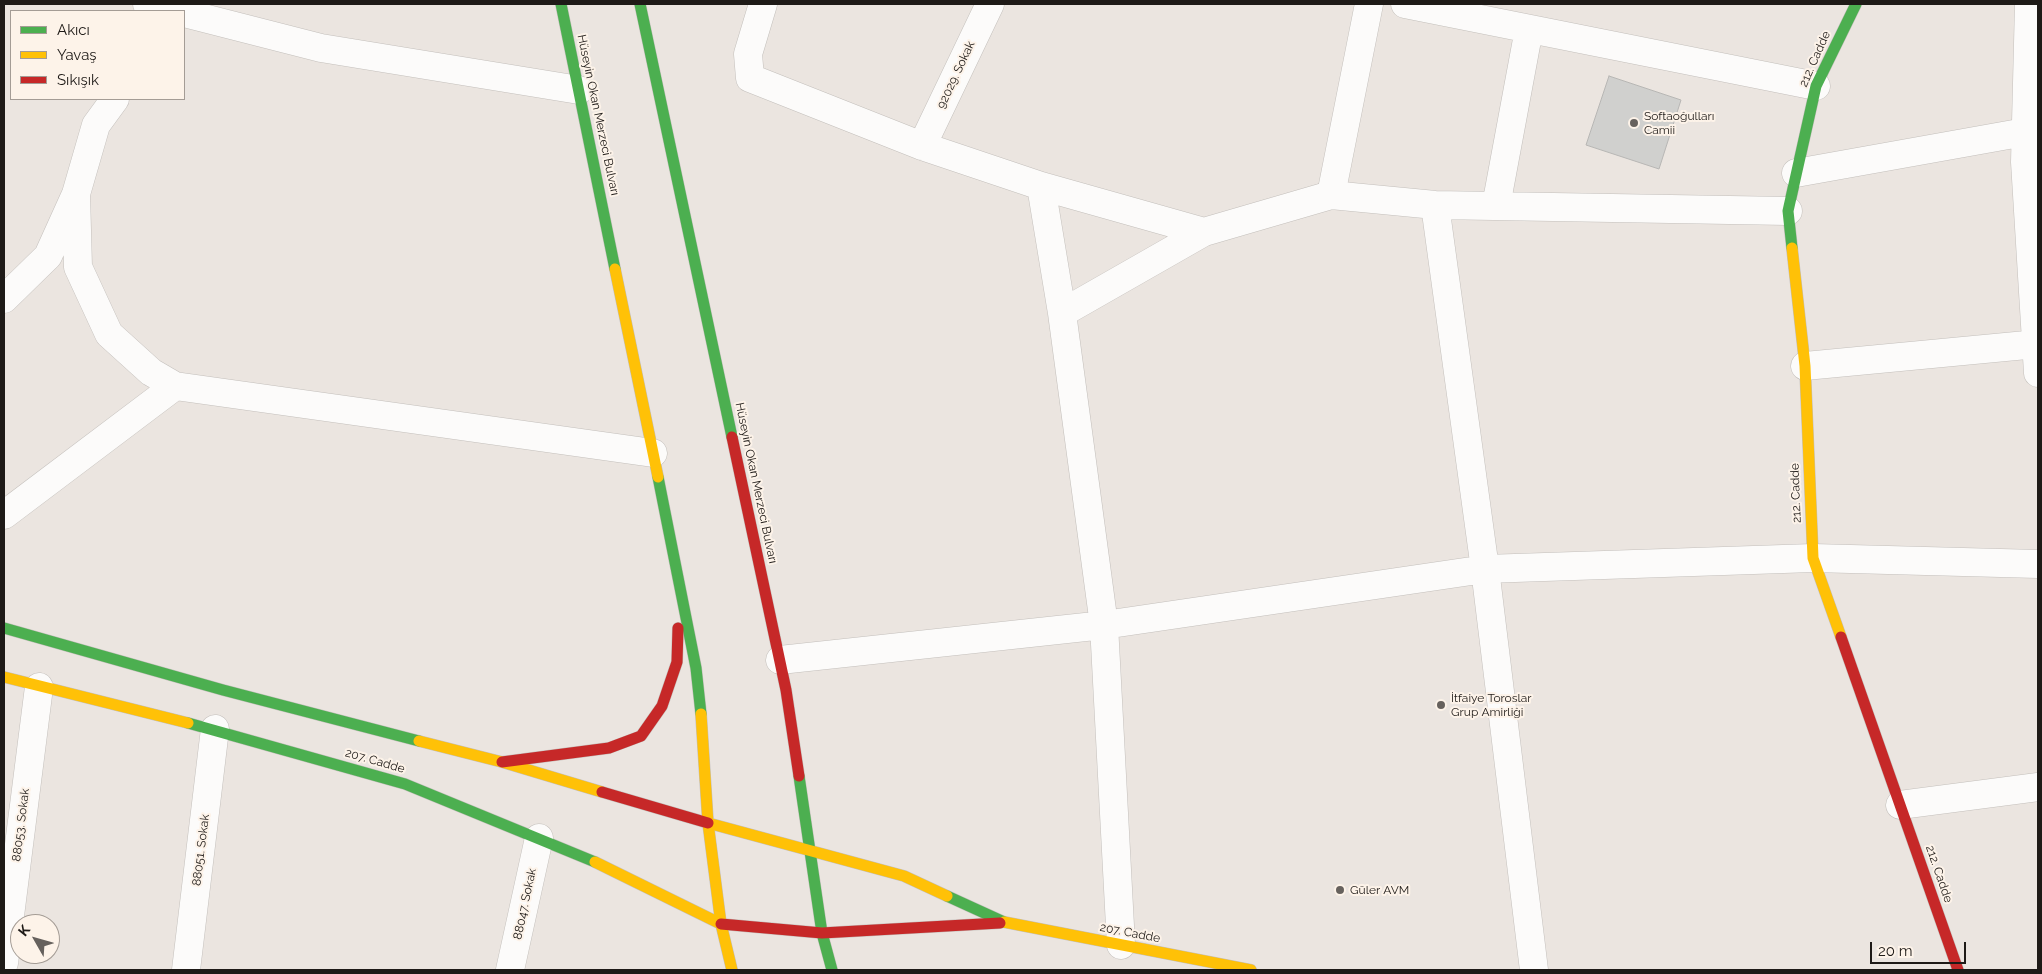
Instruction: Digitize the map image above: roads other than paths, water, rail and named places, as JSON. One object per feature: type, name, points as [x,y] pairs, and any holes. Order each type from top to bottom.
[{"type":"main road","name":"Hüseyin Okan Merzeci Bulvarı","points":[[561,4],[679,579],[700,698],[708,822],[721,924],[732,970]]},
{"type":"main road","name":"Hüseyin Okan Merzeci Bulvarı","points":[[640,4],[786,690],[822,933],[832,970]]},
{"type":"main road","name":"212. Cadde","points":[[1856,4],[1816,86],[1788,211],[1805,366],[1813,558],[1958,970]]},
{"type":"main road","points":[[502,762],[609,748],[642,736],[662,706],[677,662],[679,579]]},
{"type":"main road","points":[[4,628],[224,690],[502,762],[708,822],[904,876],[1004,922]]},
{"type":"main road","name":"207. Cadde","points":[[4,677],[216,729],[405,784],[597,863],[721,924]]},
{"type":"main road","points":[[721,924],[822,933],[1004,922]]},
{"type":"main road","name":"207. Cadde","points":[[1004,922],[1251,970]]},
{"type":"street","points":[[147,4],[171,10]]},
{"type":"street","points":[[763,4],[748,54],[750,78],[922,146],[1041,186],[1204,232]]},
{"type":"street","name":"92029. Sokak","points":[[922,146],[990,4]]},
{"type":"street","points":[[1331,195],[1369,4]]},
{"type":"street","points":[[1405,4],[1816,86]]},
{"type":"street","points":[[2029,4],[2025,132],[2032,161],[2038,373]]},
{"type":"street","points":[[187,14],[321,48],[579,90]]},
{"type":"street","points":[[1496,206],[1529,29]]},
{"type":"street","points":[[4,299],[48,256],[76,194],[96,125],[114,100]]},
{"type":"street","points":[[1796,173],[2025,132]]},
{"type":"street","points":[[1041,186],[1062,313],[1104,625],[1121,945]]},
{"type":"street","points":[[76,194],[78,267],[109,334],[151,372],[175,386],[653,453]]},
{"type":"street","points":[[1062,313],[1204,232],[1331,195],[1435,205],[1788,211]]},
{"type":"street","points":[[1435,205],[1485,569],[1534,970]]},
{"type":"street","points":[[1805,366],[2036,344]]},
{"type":"street","points":[[4,515],[175,386]]},
{"type":"street","points":[[780,660],[1104,625],[1485,569],[1813,558],[2038,564]]},
{"type":"street","name":"88053. Sokak","points":[[4,963],[39,687]]},
{"type":"street","name":"88051. Sokak","points":[[186,970],[216,729]]},
{"type":"street","points":[[1900,805],[2038,787]]},
{"type":"street","name":"88047. Sokak","points":[[510,970],[539,838]]},
{"type":"place","name":"Softaoğulları Camii","points":[[1634,123]]},
{"type":"place","name":"İtfaiye Toroslar Grup Amirliği","points":[[1441,705]]},
{"type":"place","name":"Güler AVM","points":[[1340,890]]}]
